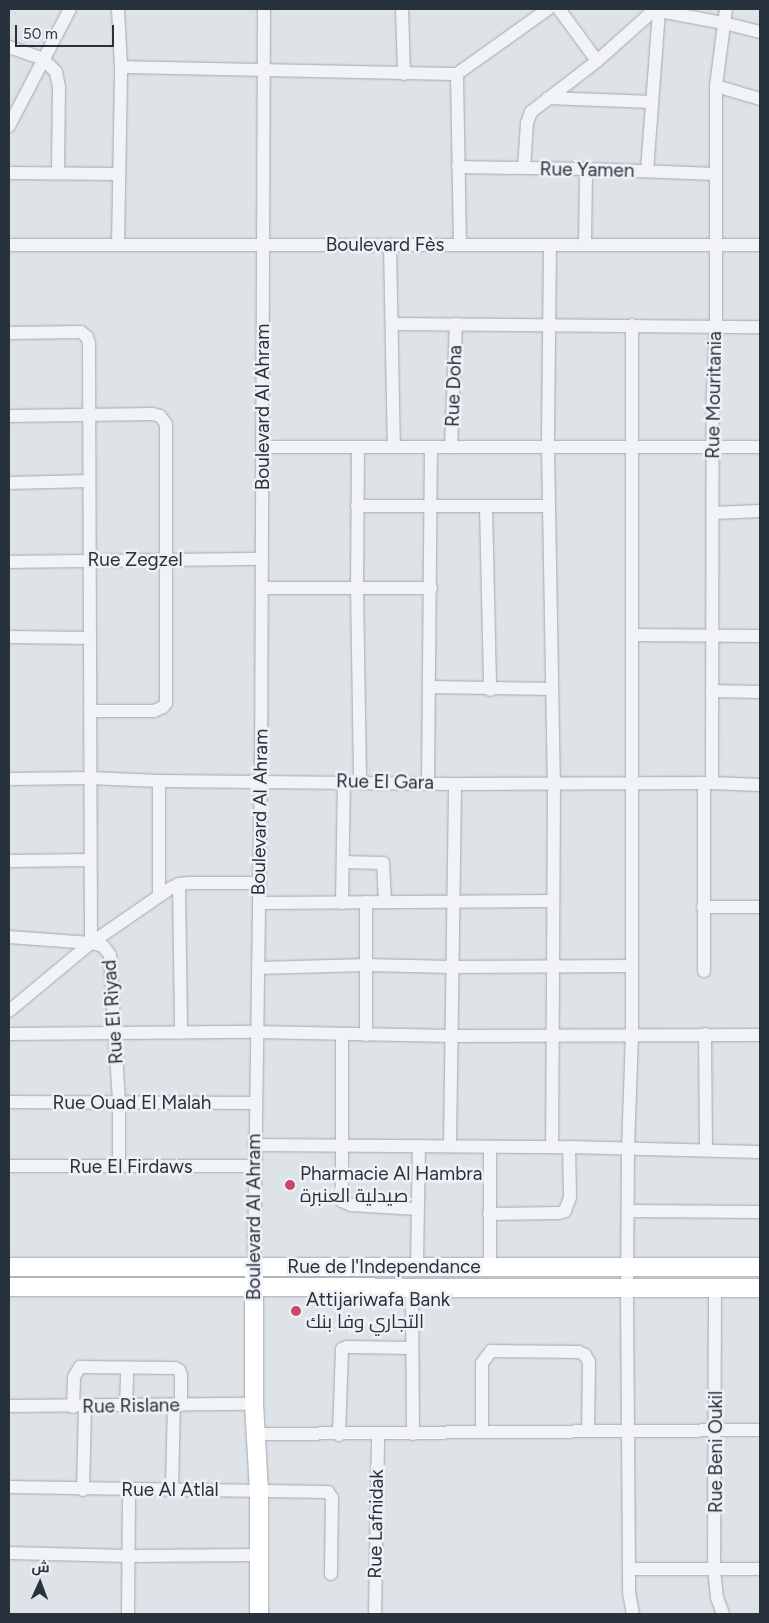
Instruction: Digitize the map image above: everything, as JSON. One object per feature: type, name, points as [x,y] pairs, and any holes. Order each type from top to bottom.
[{"type":"main road","name":"Boulevard Al Ahram","points":[[254,1266],[254,1404],[259,1490],[259,1614]]},
{"type":"main road","name":"Rue de l'Independance","points":[[9,1267],[760,1267]]},
{"type":"main road","name":"Rue de l'Independance","points":[[9,1287],[760,1288]]},
{"type":"street","points":[[9,126],[70,9]]},
{"type":"street","points":[[118,9],[121,67],[118,245]]},
{"type":"street","name":"Boulevard Al Ahram","points":[[254,1266],[254,1145],[261,781],[264,9]]},
{"type":"street","points":[[402,9],[404,74]]},
{"type":"street","points":[[121,67],[264,72],[457,74],[548,9]]},
{"type":"street","points":[[559,9],[597,62]]},
{"type":"street","name":"Rue Mouritania","points":[[704,971],[703,907],[712,691],[713,448],[716,326],[716,86],[726,9]]},
{"type":"street","points":[[647,171],[659,11]]},
{"type":"street","points":[[524,168],[527,123],[531,112],[597,62],[646,16],[659,11],[724,22],[760,32]]},
{"type":"street","points":[[9,47],[43,59],[56,72],[59,87],[58,173]]},
{"type":"street","points":[[457,74],[460,245]]},
{"type":"street","points":[[716,86],[760,99]]},
{"type":"street","points":[[548,98],[652,102]]},
{"type":"street","name":"Rue Yamen","points":[[458,168],[586,169],[715,174]]},
{"type":"street","points":[[585,245],[586,169]]},
{"type":"street","points":[[9,173],[119,174]]},
{"type":"street","name":"Boulevard Fès","points":[[9,245],[760,245]]},
{"type":"street","points":[[390,245],[394,446]]},
{"type":"street","points":[[550,245],[548,448],[554,783],[552,1147]]},
{"type":"street","points":[[392,324],[760,327]]},
{"type":"street","name":"Rue Doha","points":[[451,447],[456,324]]},
{"type":"street","points":[[632,325],[632,1034],[628,1150],[628,1430],[630,1569],[633,1614]]},
{"type":"street","name":"Rue El Riyad","points":[[9,333],[84,334],[89,342],[91,943],[103,946],[110,955],[119,1104],[119,1167]]},
{"type":"street","points":[[9,416],[153,414],[164,420],[166,703],[163,707],[154,711],[90,712]]},
{"type":"street","points":[[358,446],[357,587],[360,782]]},
{"type":"street","points":[[262,447],[760,448]]},
{"type":"street","points":[[428,783],[431,448]]},
{"type":"street","points":[[9,483],[89,481]]},
{"type":"street","points":[[357,506],[549,506]]},
{"type":"street","points":[[486,507],[490,690]]},
{"type":"street","points":[[713,513],[760,511]]},
{"type":"street","name":"Rue Zegzel","points":[[9,562],[262,559]]},
{"type":"street","points":[[262,588],[431,588]]},
{"type":"street","points":[[632,635],[760,636]]},
{"type":"street","points":[[9,638],[90,638]]},
{"type":"street","points":[[429,687],[490,690],[552,689]]},
{"type":"street","points":[[712,691],[760,692]]},
{"type":"street","name":"Rue El Gara","points":[[9,779],[90,778],[158,781],[344,781],[455,784],[708,783],[760,785]]},
{"type":"street","points":[[158,781],[159,896]]},
{"type":"street","points":[[342,903],[344,781]]},
{"type":"street","points":[[450,1146],[455,784]]},
{"type":"street","points":[[9,861],[90,860]]},
{"type":"street","points":[[343,862],[383,863],[385,902]]},
{"type":"street","points":[[9,1011],[91,943],[179,884],[259,883]]},
{"type":"street","points":[[179,884],[180,1033]]},
{"type":"street","points":[[259,903],[553,901]]},
{"type":"street","points":[[366,902],[366,1035]]},
{"type":"street","points":[[703,907],[760,908]]},
{"type":"street","points":[[9,937],[91,943]]},
{"type":"street","points":[[258,968],[367,965],[451,967],[632,966]]},
{"type":"street","points":[[9,1034],[256,1032],[451,1036],[760,1035]]},
{"type":"street","points":[[342,1034],[343,1146],[341,1198],[345,1204],[417,1209]]},
{"type":"street","points":[[705,1034],[706,1150]]},
{"type":"street","name":"Rue Ouad El Malah","points":[[9,1102],[119,1104],[255,1103]]},
{"type":"street","points":[[254,1145],[552,1147],[760,1152]]},
{"type":"street","points":[[417,1267],[418,1146]]},
{"type":"street","points":[[490,1147],[490,1267]]},
{"type":"street","points":[[489,1214],[559,1214],[564,1211],[570,1197],[569,1148]]},
{"type":"street","name":"Rue El Firdaws","points":[[9,1166],[254,1166]]},
{"type":"street","points":[[628,1211],[760,1212]]},
{"type":"street","points":[[412,1288],[413,1434]]},
{"type":"street","name":"Rue Beni Oukil","points":[[715,1288],[716,1429],[714,1569],[717,1598],[723,1614]]},
{"type":"street","points":[[339,1434],[342,1349],[347,1347],[412,1348]]},
{"type":"street","points":[[482,1432],[482,1363],[491,1351],[579,1352],[585,1355],[589,1362],[588,1430]]},
{"type":"street","points":[[83,1490],[79,1407],[74,1377],[80,1367],[175,1368],[179,1370],[172,1490]]},
{"type":"street","points":[[126,1406],[127,1368]]},
{"type":"street","name":"Rue Rislane","points":[[9,1406],[79,1407],[254,1404]]},
{"type":"street","points":[[256,1434],[760,1430]]},
{"type":"street","name":"Rue Lafnidak","points":[[375,1614],[378,1434]]},
{"type":"street","name":"Rue Al Atlal","points":[[9,1486],[83,1490],[328,1492],[331,1495],[330,1574]]},
{"type":"street","points":[[128,1489],[128,1614]]},
{"type":"street","points":[[9,1553],[128,1556],[260,1556]]},
{"type":"street","points":[[630,1569],[760,1569]]},
{"type":"place","name":"Pharmacie Al Hambra صيدلية العنبرة","points":[[290,1185]]},
{"type":"place","name":"Attijariwafa Bank التجاري وفا بنك","points":[[296,1311]]}]
